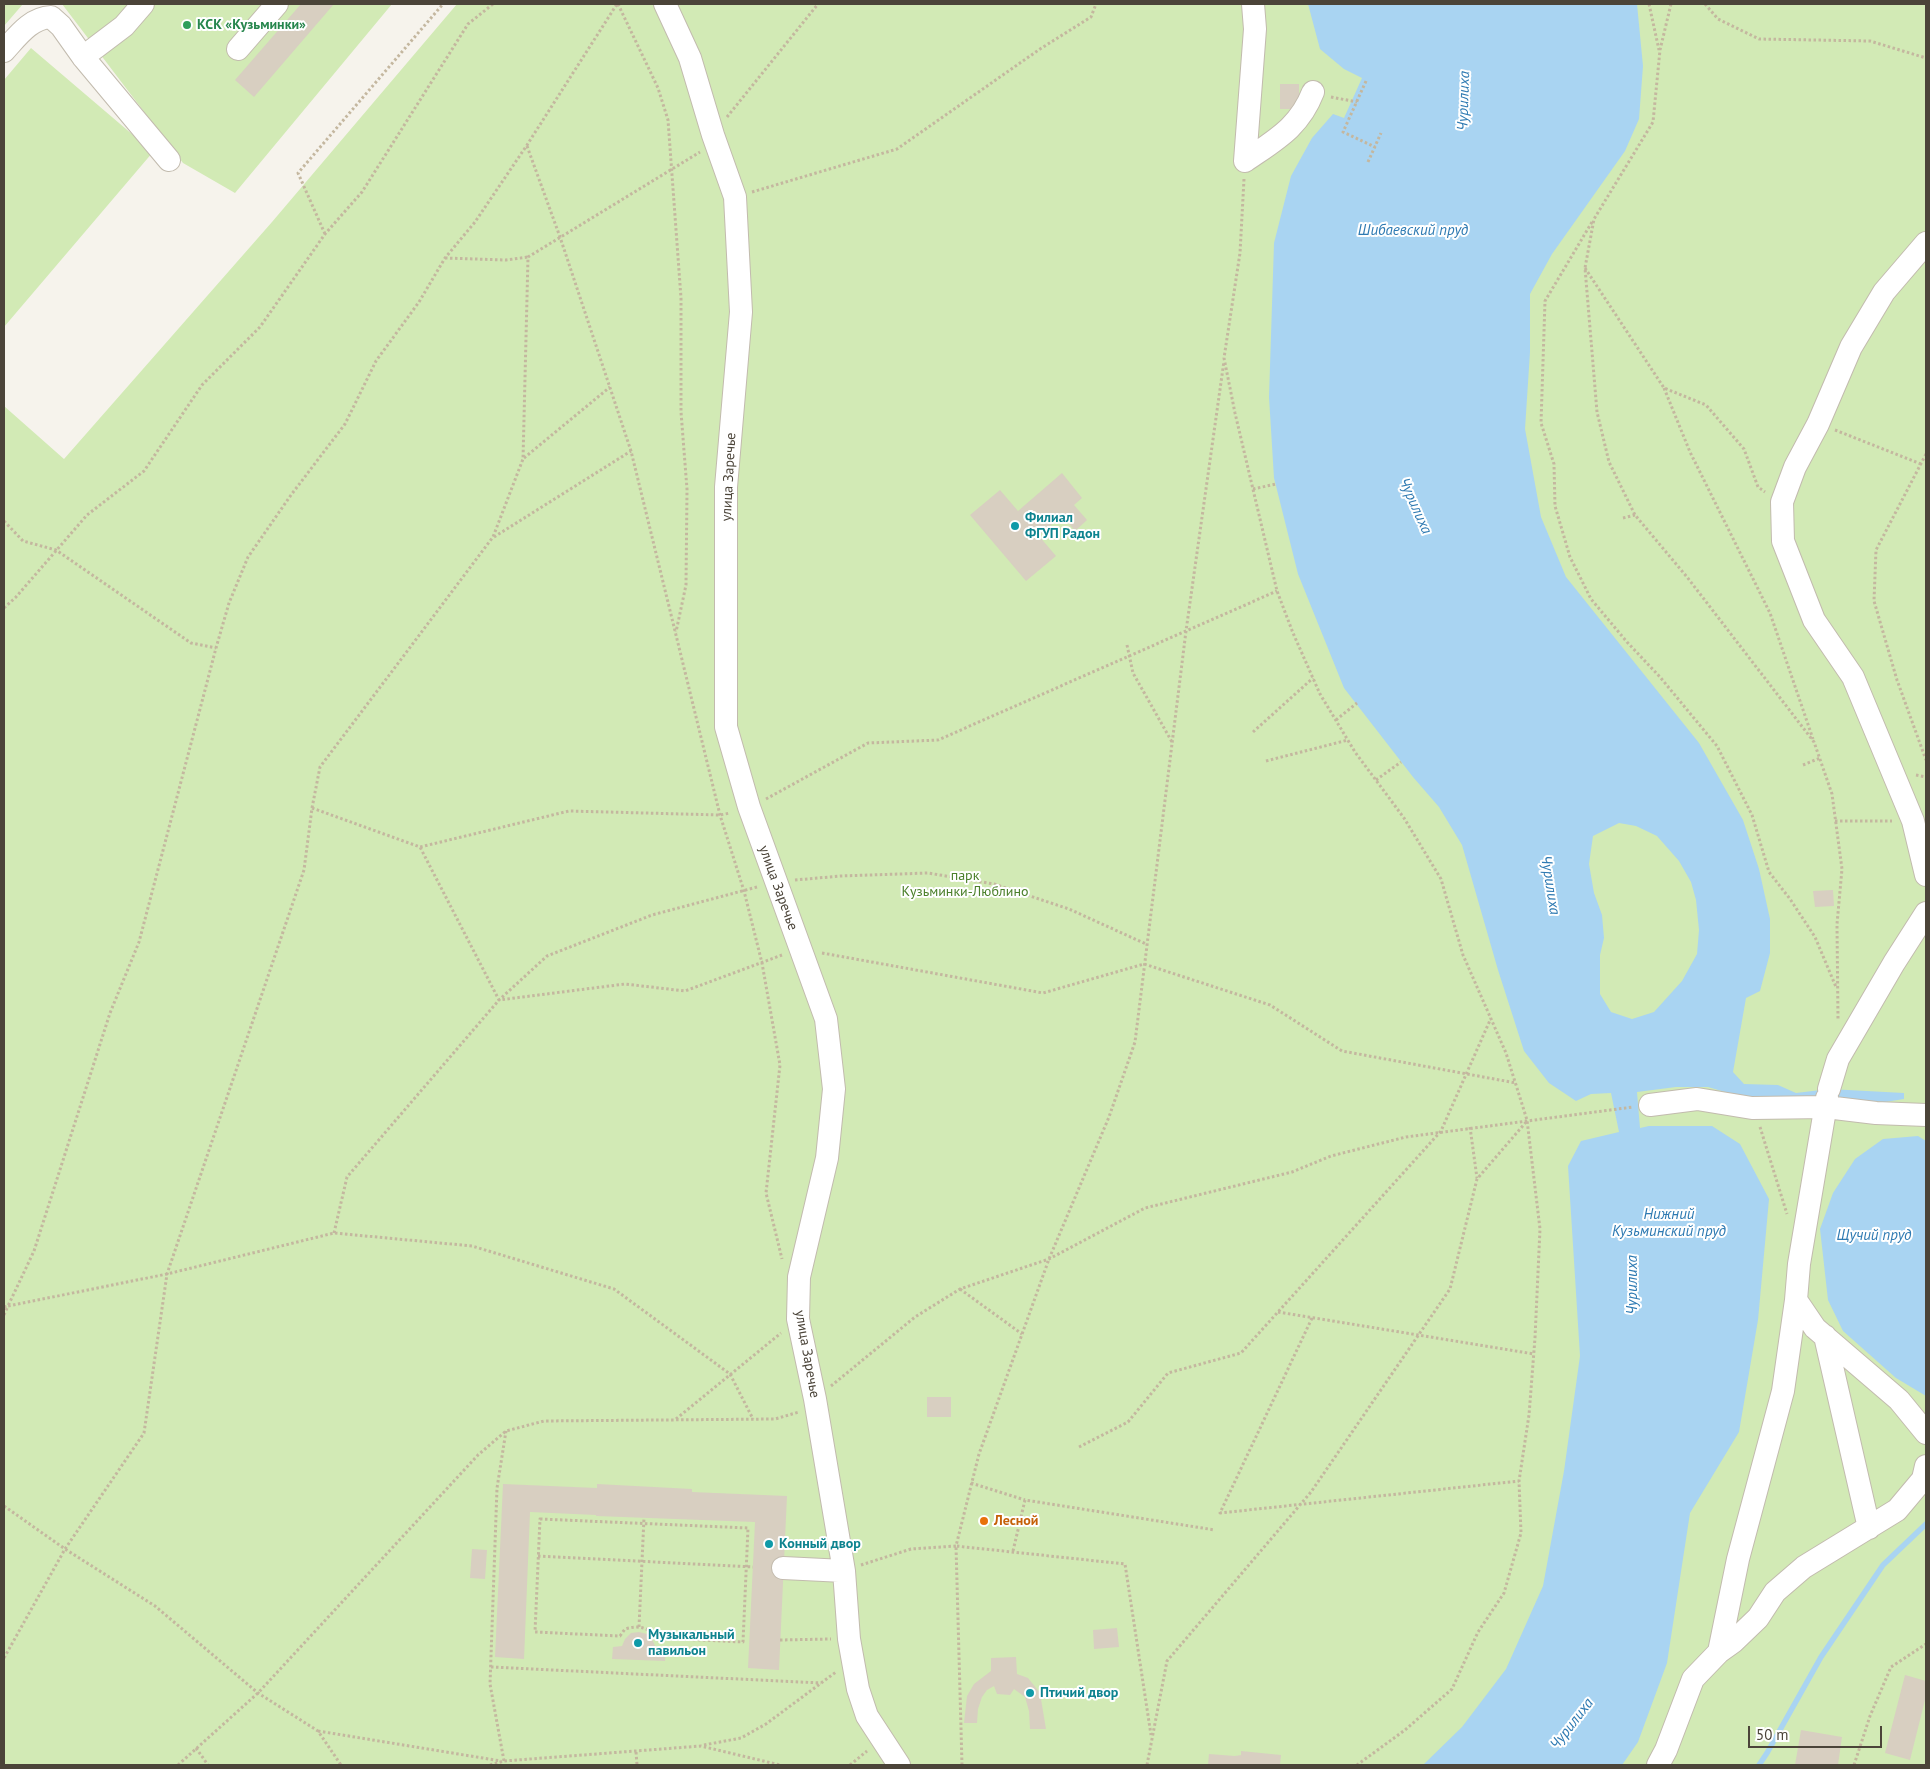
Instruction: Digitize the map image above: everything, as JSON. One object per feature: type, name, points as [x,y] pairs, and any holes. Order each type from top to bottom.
[{"type":"street","points":[[83,57],[124,26],[143,4]]},
{"type":"street","points":[[238,49],[277,4]]},
{"type":"street","name":"улица Заречье","points":[[665,4],[690,58],[714,139],[735,197],[741,312],[726,487],[726,726],[750,808],[826,1019],[834,1089],[827,1158],[799,1277],[798,1319],[815,1399],[844,1571],[851,1650],[858,1689],[867,1716],[899,1765]]},
{"type":"street","points":[[1245,161],[1255,29],[1253,4]]},
{"type":"street","points":[[4,51],[29,25],[40,18],[51,17],[61,26],[83,57],[169,160]]},
{"type":"street","points":[[1245,161],[1286,132],[1306,109],[1313,92]]},
{"type":"street","points":[[1926,243],[1884,292],[1851,347],[1818,424],[1795,467],[1782,502],[1783,541],[1814,620],[1853,677],[1913,821],[1926,875]]},
{"type":"street","points":[[1719,1652],[1738,1559],[1782,1391],[1796,1300],[1799,1264],[1827,1098],[1838,1059],[1894,963],[1926,913]]},
{"type":"street","points":[[1645,1106],[1697,1099],[1752,1108],[1827,1098],[1876,1113],[1926,1115]]},
{"type":"street","points":[[1796,1300],[1815,1328],[1899,1400],[1926,1433]]},
{"type":"street","points":[[1825,1336],[1868,1528]]},
{"type":"street","points":[[1658,1765],[1666,1750],[1693,1679],[1719,1652],[1733,1642],[1758,1618],[1775,1592],[1804,1567],[1897,1510],[1922,1480],[1926,1466]]},
{"type":"street","points":[[784,1568],[844,1571]]},
{"type":"path","points":[[325,234],[298,174],[443,4]]},
{"type":"path","points":[[4,608],[16,597],[87,515],[144,471],[202,385],[260,327],[325,234],[362,192],[468,24],[493,4]]},
{"type":"path","points":[[4,1314],[34,1251],[110,1012],[139,942],[216,648],[229,603],[248,557],[291,495],[345,424],[376,361],[419,302],[445,258],[475,222],[618,4]]},
{"type":"path","points":[[618,4],[658,88],[668,120],[681,298],[682,412],[687,489],[686,585],[676,635]]},
{"type":"path","points":[[445,258],[506,260],[528,257],[672,170],[714,139],[818,4]]},
{"type":"path","points":[[735,197],[897,149],[1033,54],[1090,17],[1096,4]]},
{"type":"path","points":[[1649,4],[1660,50]]},
{"type":"path","points":[[1671,4],[1660,50],[1653,122],[1545,301],[1541,424],[1554,464],[1555,506],[1570,557],[1591,599],[1626,642],[1660,677],[1716,746],[1752,815],[1769,872],[1790,898],[1815,937],[1838,990]]},
{"type":"path","points":[[1705,4],[1718,18],[1759,39],[1870,41],[1926,58]]},
{"type":"path","points":[[1366,81],[1343,132],[1375,147]]},
{"type":"path","points":[[1352,100],[1356,102]]},
{"type":"path","points":[[1368,162],[1381,133]]},
{"type":"path","points":[[527,145],[560,237],[631,452],[720,816],[744,891],[762,963],[780,1066],[766,1193],[783,1261]]},
{"type":"path","points":[[962,1765],[956,1546],[979,1454],[1049,1259],[1108,1117],[1134,1042],[1186,631],[1240,253],[1245,161]]},
{"type":"path","points":[[1594,219],[1585,268],[1597,412],[1609,462],[1635,515],[1741,645],[1814,742]]},
{"type":"path","points":[[4,1658],[66,1548],[144,1433],[167,1274],[304,870],[312,808],[320,767],[493,537],[523,459],[528,257]]},
{"type":"path","points":[[1585,268],[1664,388],[1690,452],[1770,613],[1832,794],[1842,869],[1837,924],[1838,1059]]},
{"type":"path","points":[[1224,358],[1277,591],[1312,678],[1348,740],[1404,818],[1441,880],[1463,956],[1506,1053],[1527,1120],[1540,1229],[1529,1415],[1519,1481],[1521,1533],[1504,1593],[1478,1632],[1452,1689],[1405,1730],[1357,1765]]},
{"type":"path","points":[[523,459],[610,387]]},
{"type":"path","points":[[1664,388],[1706,405],[1744,449],[1758,487],[1782,502]]},
{"type":"path","points":[[1818,424],[1921,464]]},
{"type":"path","points":[[493,537],[631,452]]},
{"type":"path","points":[[1926,454],[1876,550],[1874,601],[1897,680],[1926,760]]},
{"type":"path","points":[[1253,489],[1276,484]]},
{"type":"path","points":[[1623,518],[1635,515]]},
{"type":"path","points":[[4,521],[23,541],[56,550],[191,643],[216,648]]},
{"type":"path","points":[[312,808],[420,847],[569,811],[720,816],[750,808],[868,744],[938,740],[1277,591]]},
{"type":"path","points":[[1127,645],[1133,673],[1172,742]]},
{"type":"path","points":[[1253,732],[1312,678]]},
{"type":"path","points":[[1336,720],[1358,703]]},
{"type":"path","points":[[1266,761],[1348,740]]},
{"type":"path","points":[[1803,764],[1820,758]]},
{"type":"path","points":[[1376,780],[1401,762]]},
{"type":"path","points":[[1835,821],[1913,821]]},
{"type":"path","points":[[420,847],[499,1000]]},
{"type":"path","points":[[334,1233],[347,1177],[499,1000],[547,956],[652,915],[776,882],[840,876],[928,873],[984,882],[1069,909],[1146,944]]},
{"type":"path","points":[[499,1000],[625,984],[685,991],[800,949],[1043,993],[1144,964],[1270,1005],[1342,1052],[1516,1083]]},
{"type":"path","points":[[1079,1447],[1128,1422],[1168,1373],[1241,1353],[1441,1132],[1491,1018]]},
{"type":"path","points":[[178,1765],[258,1693],[478,1455],[506,1431],[544,1421],[775,1419],[801,1412],[915,1317],[960,1289],[1049,1259],[1145,1208],[1292,1172],[1331,1156],[1396,1139],[1470,1127],[1645,1106]]},
{"type":"path","points":[[1752,1108],[1760,1125],[1788,1218]]},
{"type":"path","points":[[1477,1179],[1527,1120]]},
{"type":"path","points":[[1147,1765],[1167,1661],[1311,1492],[1450,1289],[1477,1179],[1470,1127]]},
{"type":"path","points":[[4,1307],[167,1274],[334,1233],[472,1246],[614,1289],[730,1374],[752,1419]]},
{"type":"path","points":[[960,1289],[1022,1334]]},
{"type":"path","points":[[1278,1312],[1534,1354]]},
{"type":"path","points":[[1312,1318],[1220,1513],[1519,1481]]},
{"type":"path","points":[[676,1420],[798,1319]]},
{"type":"path","points":[[504,1761],[490,1684],[497,1488],[506,1431]]},
{"type":"path","points":[[971,1483],[1025,1500],[1215,1530]]},
{"type":"path","points":[[1013,1551],[1025,1500]]},
{"type":"path","points":[[4,1506],[155,1606],[258,1693],[318,1731],[504,1761]]},
{"type":"path","points":[[639,1627],[644,1518]]},
{"type":"path","points":[[743,1639],[748,1528],[540,1519],[535,1632],[620,1636],[625,1630],[639,1627],[652,1631],[658,1638],[743,1642],[743,1639],[749,1639]]},
{"type":"path","points":[[844,1571],[911,1549],[956,1546],[1125,1564],[1152,1738]]},
{"type":"path","points":[[538,1556],[753,1567]]},
{"type":"path","points":[[780,1640],[851,1650]]},
{"type":"path","points":[[1854,1765],[1870,1716],[1891,1667],[1926,1644]]},
{"type":"path","points":[[490,1765],[504,1761],[701,1746],[741,1738],[766,1724],[821,1683],[851,1650]]},
{"type":"path","points":[[491,1667],[821,1683]]},
{"type":"path","points":[[318,1731],[341,1765]]},
{"type":"path","points":[[701,1746],[780,1765]]},
{"type":"path","points":[[196,1748],[208,1765]]},
{"type":"path","points":[[636,1752],[637,1765]]},
{"type":"green space","points":[[4,4],[23,4],[4,26]]},
{"type":"green space","points":[[62,4],[392,4],[235,193],[183,163]]},
{"type":"green space","name":"парк Кузьминки-Люблино","points":[[457,4],[1926,4],[1926,1765],[4,1765],[4,406],[64,459],[272,222]]},
{"type":"green space","points":[[31,48],[153,152],[4,327],[4,80]]},
{"type":"water","name":"Шибаевский пруд","points":[[1308,4],[1637,4],[1643,66],[1639,119],[1625,151],[1552,254],[1530,294],[1530,352],[1525,429],[1541,517],[1566,577],[1699,743],[1743,820],[1759,869],[1770,919],[1770,953],[1760,991],[1746,998],[1733,1072],[1744,1084],[1778,1085],[1796,1093],[1829,1089],[1904,1093],[1904,1099],[1885,1102],[1827,1098],[1756,1101],[1708,1087],[1676,1087],[1637,1092],[1640,1128],[1649,1126],[1712,1126],[1740,1144],[1769,1199],[1758,1320],[1739,1432],[1690,1513],[1667,1663],[1638,1742],[1622,1765],[1423,1765],[1462,1727],[1506,1669],[1543,1586],[1564,1471],[1580,1356],[1568,1166],[1581,1141],[1619,1132],[1611,1093],[1591,1094],[1576,1101],[1549,1083],[1524,1051],[1498,970],[1462,845],[1439,807],[1413,777],[1344,688],[1298,574],[1274,478],[1269,397],[1274,243],[1291,176],[1312,138],[1333,114],[1344,118],[1362,78],[1344,69],[1320,49]],"holes":[[[1619,823],[1636,826],[1657,836],[1679,861],[1691,882],[1696,900],[1699,930],[1697,954],[1682,981],[1654,1012],[1632,1019],[1611,1012],[1600,994],[1600,955],[1604,938],[1602,915],[1594,893],[1589,864],[1593,836]]]},
{"type":"water","name":"Щучий пруд","points":[[1918,1136],[1926,1141],[1926,1396],[1896,1378],[1843,1331],[1828,1300],[1820,1229],[1833,1193],[1855,1159],[1883,1139]]},
{"type":"building","points":[[301,4],[334,4],[254,97],[235,80]]},
{"type":"building","points":[[1280,84],[1299,84],[1299,109],[1280,109]]},
{"type":"building","name":"Филиал ФГУП Радон","points":[[1062,473],[1082,498],[1074,505],[1087,520],[1075,531],[1062,515],[1039,536],[1056,556],[1026,581],[970,515],[1000,490],[1018,511]]},
{"type":"building","points":[[1833,890],[1834,906],[1815,907],[1813,891]]},
{"type":"building","points":[[927,1397],[951,1397],[951,1417],[927,1417]]},
{"type":"building","name":"Конный двор","points":[[503,1484],[597,1488],[597,1484],[692,1489],[692,1492],[787,1496],[779,1670],[748,1668],[755,1522],[530,1512],[524,1659],[495,1657]]},
{"type":"building","points":[[472,1549],[487,1550],[485,1579],[470,1578]]},
{"type":"building","points":[[1117,1628],[1119,1647],[1094,1649],[1093,1630]]},
{"type":"building","name":"Музыкальный павильон","points":[[631,1633],[647,1634],[652,1639],[656,1648],[666,1648],[665,1661],[612,1659],[613,1647],[622,1646],[625,1639]]},
{"type":"building","name":"Птичий двор","points":[[1016,1657],[1017,1674],[1028,1678],[1040,1693],[1046,1729],[1030,1729],[1029,1711],[1025,1697],[1014,1689],[1010,1695],[997,1694],[994,1686],[987,1690],[982,1697],[978,1709],[977,1723],[964,1723],[967,1696],[974,1684],[991,1671],[991,1658]]},
{"type":"building","points":[[1905,1675],[1926,1681],[1926,1696],[1910,1760],[1885,1753]]},
{"type":"building","points":[[1801,1730],[1842,1737],[1838,1765],[1795,1765]]},
{"type":"building","points":[[1241,1751],[1281,1755],[1280,1765],[1208,1765],[1209,1754],[1235,1756],[1241,1755]]},
{"type":"waterway","points":[[1759,1765],[1821,1657],[1883,1565],[1926,1524]]},
{"type":"place","name":"КСК «Кузьминки»","points":[[187,25]]},
{"type":"place","name":"Филиал ФГУП Радон","points":[[1015,526]]},
{"type":"place","name":"Лесной","points":[[984,1521]]},
{"type":"place","name":"Конный двор","points":[[769,1544]]},
{"type":"place","name":"Музыкальный павильон","points":[[638,1643]]},
{"type":"place","name":"Птичий двор","points":[[1030,1693]]},
{"type":"water label","name":"Чурилиха","points":[[1464,101]]},
{"type":"water label","name":"Чурилиха","points":[[1415,506]]},
{"type":"water label","name":"Чурилиха","points":[[1550,885]]},
{"type":"water label","name":"Нижний Кузьминский пруд","points":[[1669,1224]]},
{"type":"water label","name":"Чурилиха","points":[[1633,1285]]},
{"type":"water label","name":"Чурилиха","points":[[1572,1724]]}]
